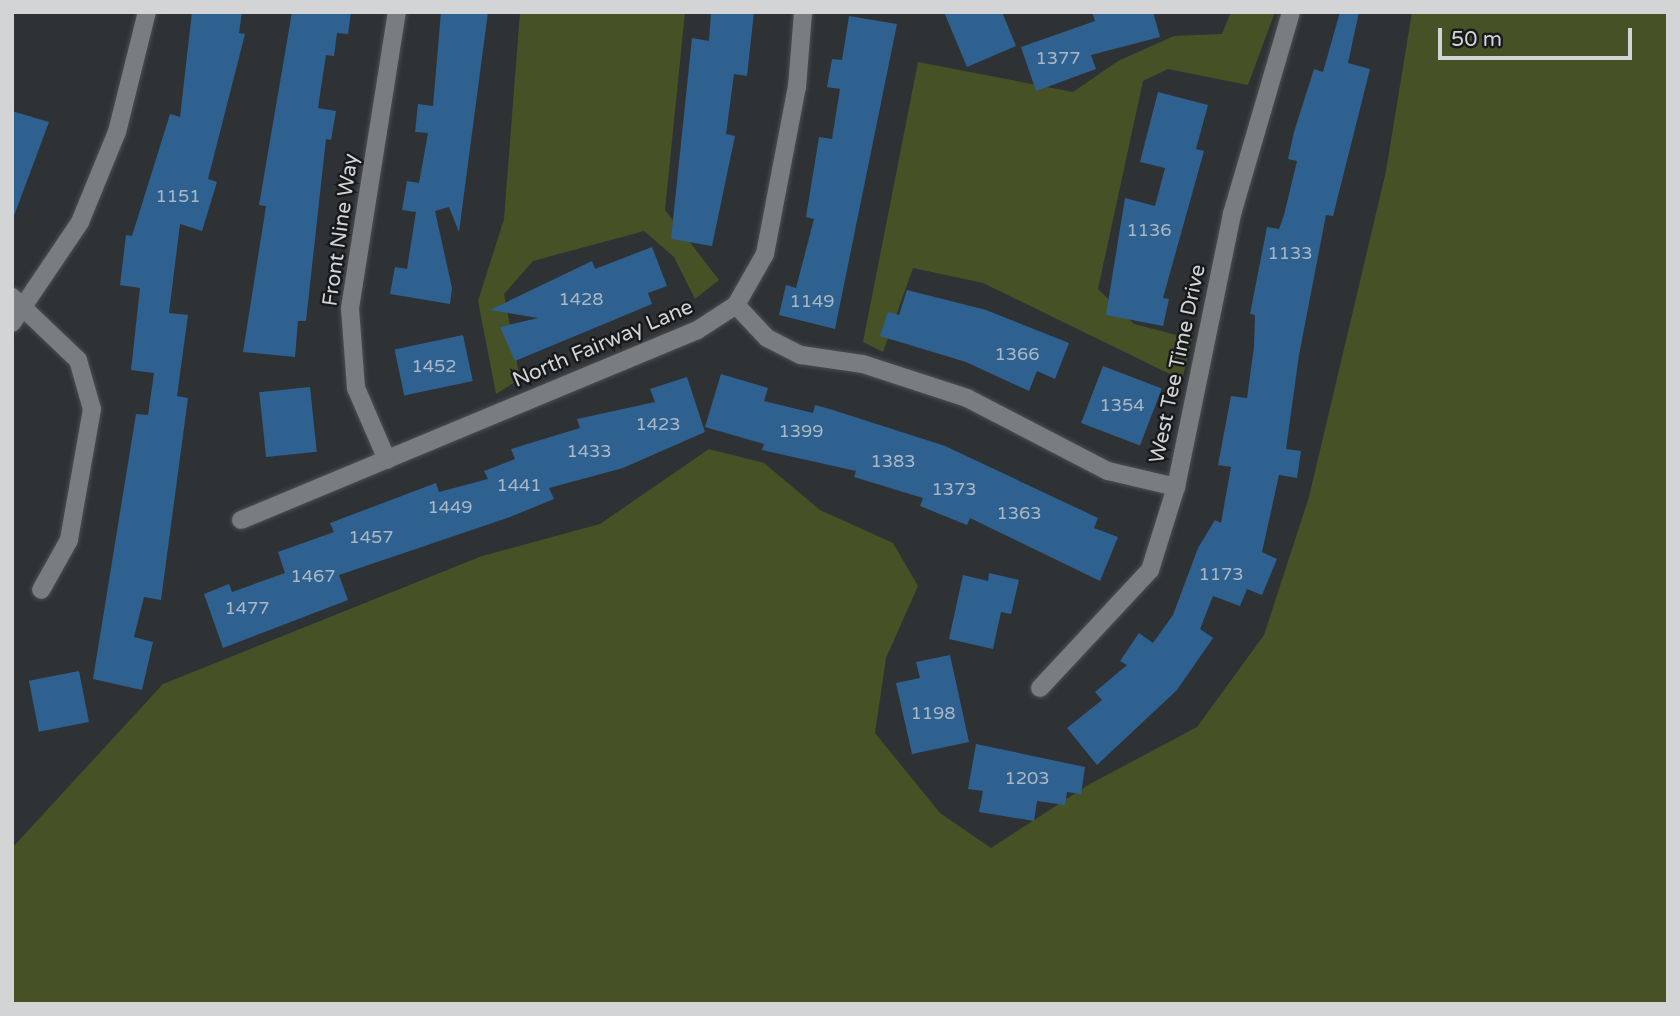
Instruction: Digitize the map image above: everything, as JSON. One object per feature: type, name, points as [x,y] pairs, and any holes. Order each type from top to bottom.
[{"type":"street","points":[[12,323],[19,303],[80,222],[117,132],[148,12]]},
{"type":"street","name":"Front Nine Way","points":[[387,460],[356,388],[350,307],[397,12]]},
{"type":"street","points":[[803,12],[797,87],[765,254],[736,305],[767,338],[802,355],[863,365],[967,398],[1108,471],[1176,487]]},
{"type":"street","name":"West Tee Time Drive","points":[[1040,688],[1150,570],[1176,487],[1232,214],[1291,12]]},
{"type":"street","points":[[19,303],[79,360],[92,410],[69,540],[41,590]]},
{"type":"street","name":"North Fairway Lane","points":[[387,460],[695,331],[736,305]]},
{"type":"street","points":[[240,520],[387,460]]},
{"type":"green space","points":[[520,12],[685,12],[665,210],[719,280],[695,299],[674,257],[644,231],[533,261],[504,294],[520,379],[496,394],[478,301],[504,219]]},
{"type":"green space","points":[[1231,12],[1275,12],[1248,85],[1168,69],[1143,81],[1098,289],[1134,324],[1192,339],[1182,380],[983,283],[913,268],[883,352],[863,342],[918,62],[1073,92],[1118,61],[1174,36],[1222,34]]},
{"type":"green space","points":[[1412,12],[1668,12],[1668,1004],[12,1004],[12,848],[163,684],[482,556],[600,524],[709,449],[764,463],[820,510],[893,543],[918,586],[886,658],[875,733],[940,813],[991,848],[1088,785],[1197,727],[1264,635],[1309,497],[1386,171]]},
{"type":"building","points":[[192,12],[242,12],[239,33],[245,34],[208,179],[217,182],[202,231],[180,224],[169,313],[188,315],[177,396],[188,398],[161,600],[144,597],[134,637],[153,642],[142,690],[93,679],[136,414],[148,415],[154,373],[131,370],[140,288],[120,285],[126,235],[132,236],[170,114],[180,117]]},
{"type":"building","points":[[292,12],[351,12],[348,34],[337,33],[334,56],[326,55],[318,108],[336,111],[331,140],[326,139],[306,321],[298,321],[295,357],[243,352],[266,206],[259,205]]},
{"type":"building","points":[[441,12],[488,12],[459,232],[449,207],[435,211],[452,288],[450,304],[390,294],[395,267],[407,269],[416,212],[402,210],[407,181],[419,183],[428,133],[415,132],[418,104],[433,106]]},
{"type":"building","points":[[711,12],[754,12],[747,76],[734,74],[726,134],[735,136],[712,246],[671,239],[692,38],[709,41]]},
{"type":"building","points":[[944,12],[1002,12],[1016,46],[967,67]]},
{"type":"building","points":[[1092,12],[1153,12],[1160,37],[1091,55],[1096,69],[1036,91],[1021,47],[1095,21]]},
{"type":"building","points":[[1340,12],[1359,12],[1348,63],[1370,69],[1333,216],[1326,215],[1299,355],[1286,449],[1301,451],[1297,478],[1279,475],[1262,552],[1277,559],[1262,595],[1247,589],[1240,606],[1213,596],[1200,629],[1213,638],[1177,690],[1097,765],[1067,728],[1102,700],[1095,692],[1127,665],[1120,661],[1139,633],[1153,643],[1173,615],[1198,548],[1215,520],[1221,523],[1231,467],[1218,465],[1231,396],[1247,398],[1254,347],[1255,315],[1250,314],[1267,227],[1279,229],[1284,215],[1297,161],[1288,159],[1294,132],[1314,69],[1323,72]]},
{"type":"building","points":[[849,16],[897,24],[835,329],[779,315],[786,285],[796,288],[814,219],[806,217],[819,137],[832,139],[840,89],[827,87],[832,59],[842,60]]},
{"type":"building","points":[[1158,92],[1208,105],[1196,149],[1204,151],[1163,298],[1169,299],[1163,326],[1106,315],[1125,198],[1155,206],[1165,168],[1140,162]]},
{"type":"building","points":[[12,111],[49,122],[12,221]]},
{"type":"building","points":[[652,247],[667,286],[648,293],[652,304],[515,361],[500,327],[538,318],[490,310],[592,261],[595,269]]},
{"type":"building","points":[[907,290],[986,310],[1069,343],[1055,379],[1037,371],[1029,391],[966,362],[880,336],[888,312],[899,315]]},
{"type":"building","points":[[463,335],[473,381],[404,396],[395,350]]},
{"type":"building","points":[[1103,366],[1162,389],[1140,446],[1081,423]]},
{"type":"building","points":[[721,374],[768,388],[764,401],[813,413],[815,405],[945,446],[1098,518],[1094,528],[1118,537],[1100,581],[970,518],[967,525],[920,506],[923,498],[854,477],[856,471],[762,450],[764,444],[705,427]]},
{"type":"building","points":[[687,377],[705,432],[623,468],[549,488],[554,499],[510,517],[339,575],[348,600],[223,648],[204,594],[229,584],[232,592],[285,573],[278,552],[334,532],[330,523],[436,483],[439,492],[488,479],[484,471],[515,459],[511,449],[580,428],[577,419],[655,402],[650,389]]},
{"type":"building","points":[[310,387],[317,452],[266,457],[259,392]]},
{"type":"building","points":[[989,573],[1019,580],[1011,614],[1001,612],[993,649],[949,639],[963,575],[988,581]]},
{"type":"building","points":[[950,655],[969,742],[912,754],[896,683],[920,678],[916,662]]},
{"type":"building","points":[[79,671],[89,722],[39,732],[29,681]]},
{"type":"building","points":[[976,744],[1085,767],[1081,794],[1067,792],[1065,805],[1037,801],[1034,821],[979,812],[983,791],[968,789]]}]
